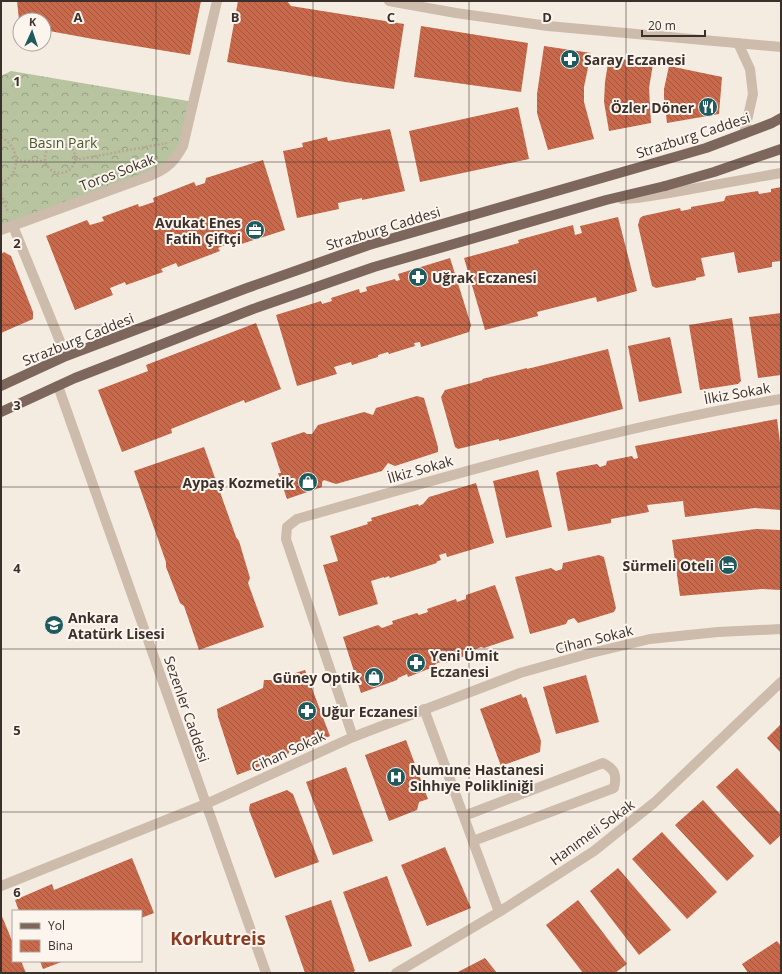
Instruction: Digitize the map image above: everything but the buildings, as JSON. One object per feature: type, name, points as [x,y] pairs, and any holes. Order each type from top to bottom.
[{"type":"main road","name":"Strazburg Caddesi","points":[[1,386],[66,356],[247,288],[369,245],[706,148],[772,123],[781,118]]},
{"type":"main road","points":[[1,412],[58,386],[253,309],[374,266],[606,200],[665,186],[781,150]]},
{"type":"street","name":"Toros Sokak","points":[[1,230],[163,170],[172,163],[178,155],[184,140],[217,1]]},
{"type":"street","points":[[389,1],[456,13],[548,26],[781,47]]},
{"type":"street","points":[[738,43],[750,69],[753,94],[744,134]]},
{"type":"street","points":[[606,200],[637,198],[781,173]]},
{"type":"street","points":[[13,226],[66,356]]},
{"type":"street","name":"Sezenler Caddesi","points":[[58,386],[266,973]]},
{"type":"street","name":"İlkiz Sokak","points":[[353,737],[286,539],[287,526],[297,519],[454,474],[629,429],[718,410],[781,399]]},
{"type":"street","name":"Cihan Sokak","points":[[1,886],[206,804],[353,737],[520,673],[590,653],[650,639],[718,632],[781,629]]},
{"type":"street","name":"Hanımeli Sokak","points":[[396,973],[499,912],[594,851],[655,802],[781,682]]},
{"type":"street","points":[[424,709],[499,912]]},
{"type":"street","points":[[464,816],[603,763],[610,767],[615,773],[616,780],[614,788],[473,841]]},
{"type":"path","points":[[1,137],[12,146],[16,161],[15,169],[11,176],[1,183]]},
{"type":"path","points":[[75,160],[184,140]]},
{"type":"path","points":[[61,143],[70,146],[75,155],[75,160],[71,169],[62,173],[53,171],[49,168],[45,161],[48,149],[51,146],[61,143]]},
{"type":"path","points":[[16,161],[45,161]]},
{"type":"green space","name":"Basın Park","points":[[11,71],[194,102],[172,163],[1,230],[1,76]]},
{"type":"place","name":"Saray Eczanesi","points":[[570,59]]},
{"type":"place","name":"Özler Döner","points":[[708,107]]},
{"type":"place","name":"Avukat Enes Fatih Çiftçi","points":[[255,230]]},
{"type":"place","name":"Uğrak Eczanesi","points":[[418,277]]},
{"type":"place","name":"Aypaş Kozmetik","points":[[308,482]]},
{"type":"place","name":"Sürmeli Oteli","points":[[728,565]]},
{"type":"place","name":"Ankara Atatürk Lisesi","points":[[54,625]]},
{"type":"place","name":"Yeni Ümit Eczanesi","points":[[416,663]]},
{"type":"place","name":"Güney Optik","points":[[374,677]]},
{"type":"place","name":"Uğur Eczanesi","points":[[307,711]]},
{"type":"place","name":"Numune Hastanesi Sıhhıye Polikliniği","points":[[396,777]]},
{"type":"district","name":"Korkutreis","points":[[218,938]]}]
